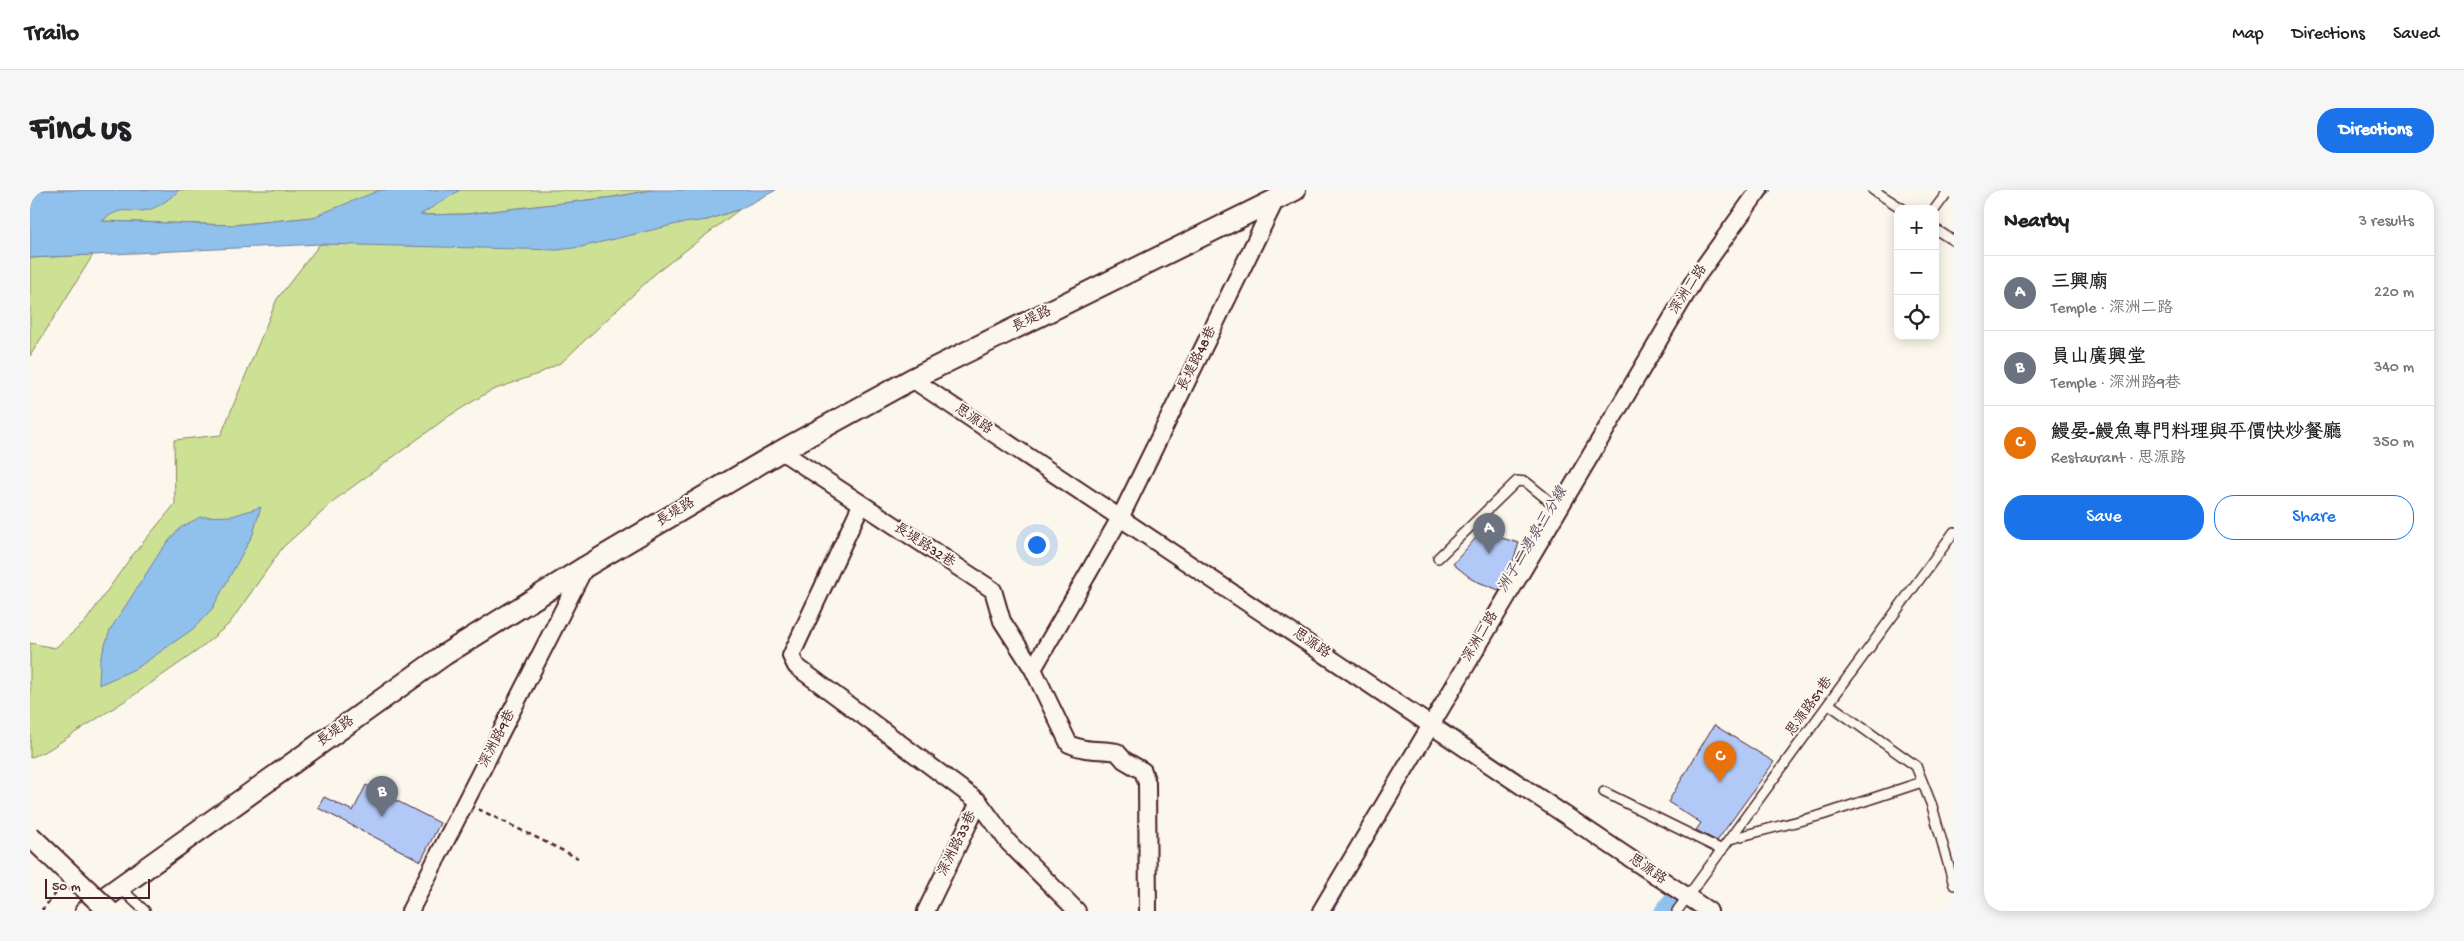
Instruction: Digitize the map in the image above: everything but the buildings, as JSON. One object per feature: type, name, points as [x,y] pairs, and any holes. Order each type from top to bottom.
[{"type":"street","name":"長堤路","points":[[98,908],[118,887],[444,654],[585,567],[780,451],[912,379],[1295,190]]},
{"type":"street","name":"深洲二路","points":[[1321,911],[1694,279],[1759,190]]},
{"type":"street","name":"長堤路48巷","points":[[1120,518],[1276,199]]},
{"type":"street","name":"思源路","points":[[912,379],[1709,911]]},
{"type":"street","name":"長堤路32巷","points":[[780,451],[993,590],[1002,621],[1033,669],[1069,744],[1093,752],[1117,752],[1124,760],[1143,771],[1147,783],[1148,911]]},
{"type":"street","points":[[861,505],[791,656],[796,666],[979,802]]},
{"type":"street","points":[[1033,669],[1120,518]]},
{"type":"street","name":"深洲路9巷","points":[[410,911],[585,567]]},
{"type":"street","name":"深洲路33巷","points":[[926,911],[979,802],[1008,842],[1077,911]]},
{"type":"street","points":[[30,836],[72,875],[98,908]]},
{"type":"lane","points":[[1873,190],[1897,205]]},
{"type":"lane","points":[[1938,205],[1949,190]]},
{"type":"lane","points":[[1939,232],[1954,242]]},
{"type":"lane","points":[[1438,558],[1517,481],[1526,482],[1558,508]]},
{"type":"lane","name":"思源路51巷","points":[[1677,911],[1954,532]]},
{"type":"lane","points":[[1829,704],[1916,766],[1932,806],[1954,885]]},
{"type":"lane","points":[[1730,839],[1822,815],[1922,782]]},
{"type":"lane","points":[[1604,792],[1722,850]]},
{"type":"lane","points":[[118,887],[145,911]]},
{"type":"path","points":[[465,803],[578,858]]},
{"type":"path","points":[[42,911],[72,875]]},
{"type":"green space","points":[[30,190],[652,190],[614,197],[467,214],[313,217],[233,225],[101,221]]},
{"type":"green space","points":[[740,209],[656,273],[562,362],[538,374],[490,391],[449,416],[340,496],[283,547],[229,624],[197,651],[134,695],[48,750],[30,758],[30,643],[55,648],[85,622],[131,557],[175,504],[174,440],[221,435],[277,299],[320,244],[707,220]]},
{"type":"green space","points":[[93,255],[30,356],[30,258]]},
{"type":"water","points":[[30,190],[179,190],[165,202],[152,209],[121,211],[102,221],[233,225],[313,217],[380,190],[460,190],[420,215],[467,214],[614,197],[652,190],[776,190],[740,209],[707,220],[677,224],[581,247],[558,250],[320,244],[30,258]]},
{"type":"water","points":[[261,507],[253,534],[212,609],[193,629],[137,668],[99,685],[100,660],[110,630],[162,549],[180,528],[200,517],[232,516]]},
{"type":"waterway","name":"洲子二湧泉三分線","points":[[1762,199],[1769,190]]},
{"type":"waterway","points":[[1440,721],[1524,778]]},
{"type":"waterway","name":"洲子二湧泉三分線","points":[[1331,911],[1340,895]]},
{"type":"waterway","points":[[1658,911],[1668,898]]},
{"type":"waterway","points":[[1662,911],[1671,899]]},
{"type":"place","name":"三興廟","points":[[1489,554]]},
{"type":"place","name":"鰻晏-鰻魚專門料理與平價快炒餐廳","points":[[1720,782]]},
{"type":"place","name":"員山廣興堂","points":[[382,817]]}]
